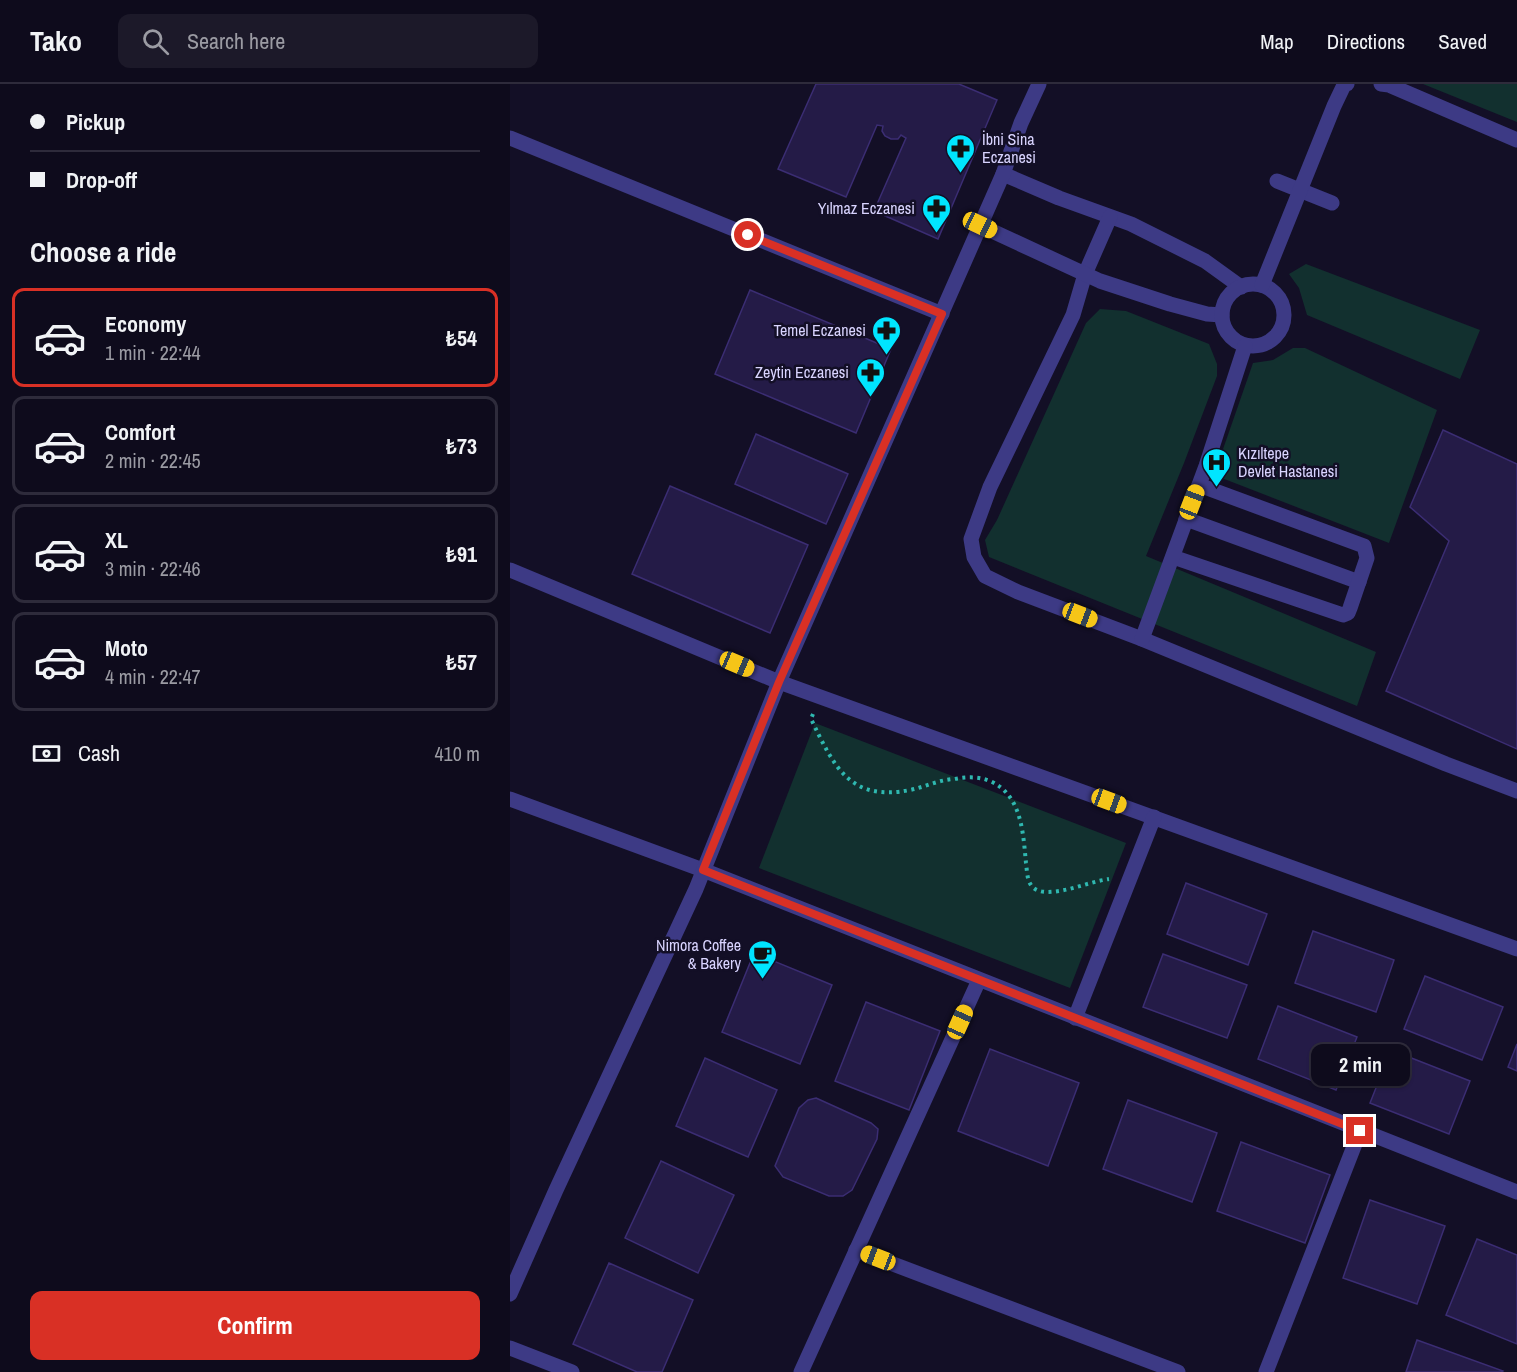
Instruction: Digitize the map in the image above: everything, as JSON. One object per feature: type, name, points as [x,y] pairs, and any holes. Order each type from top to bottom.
[{"type":"street","points":[[510,1294],[703,870],[779,682],[1003,174],[1039,84]]},
{"type":"street","points":[[1262,285],[1334,106],[1344,85],[1347,84]]},
{"type":"street","points":[[1381,84],[1517,140]]},
{"type":"street","points":[[510,138],[942,314]]},
{"type":"street","points":[[1003,174],[1059,198],[1131,224],[1205,261],[1241,287]]},
{"type":"street","points":[[1277,181],[1332,203]]},
{"type":"street","points":[[1110,217],[1085,274],[1073,315],[990,487],[971,539],[974,557],[985,576],[1018,592],[1142,639],[1517,791]]},
{"type":"street","points":[[980,225],[1085,274],[1170,304],[1207,314],[1222,315]]},
{"type":"street","points":[[1262,285],[1274,292],[1281,300],[1284,320],[1281,330],[1265,344],[1245,346],[1228,334],[1223,325],[1224,304],[1228,296],[1241,287],[1262,285]]},
{"type":"street","points":[[1142,639],[1199,485],[1245,346]]},
{"type":"street","points":[[1173,557],[1343,615],[1348,613],[1350,608],[1367,558],[1365,546],[1199,485]]},
{"type":"street","points":[[1186,519],[1359,582]]},
{"type":"street","points":[[510,570],[779,682],[1517,949]]},
{"type":"street","points":[[510,799],[703,870],[1517,1192]]},
{"type":"street","points":[[1075,1018],[1154,817]]},
{"type":"street","points":[[801,1372],[979,980]]},
{"type":"street","points":[[1266,1372],[1360,1131]]},
{"type":"street","points":[[856,1250],[1178,1372]]},
{"type":"street","points":[[510,1348],[572,1372]]},
{"type":"path","points":[[820,697],[811,719],[828,754],[847,779],[863,788],[871,792],[891,794],[941,780],[970,777],[990,781],[1010,794],[1018,810],[1024,838],[1029,883],[1035,890],[1047,892],[1067,890],[1100,880],[1131,876]]},
{"type":"green space","points":[[1423,84],[1517,84],[1517,122]]},
{"type":"green space","points":[[1306,264],[1480,330],[1460,379],[1307,315],[1299,288],[1289,274]]},
{"type":"green space","points":[[1100,309],[1126,311],[1209,344],[1217,364],[1217,376],[1146,556],[1376,652],[1357,706],[989,557],[985,540],[997,520],[1086,323]]},
{"type":"green space","points":[[1293,348],[1305,348],[1437,410],[1389,543],[1214,475],[1253,363],[1273,360]]},
{"type":"green space","points":[[815,723],[1126,843],[1070,988],[759,868]]},
{"type":"building","points":[[816,84],[959,84],[997,100],[938,239],[874,211],[906,138],[901,135],[898,139],[885,136],[882,131],[883,126],[877,125],[846,197],[778,169]]},
{"type":"building","points":[[750,290],[891,349],[856,433],[715,374]]},
{"type":"building","points":[[1443,430],[1517,464],[1517,749],[1386,691],[1449,541],[1410,507]]},
{"type":"building","points":[[756,434],[848,474],[826,524],[735,484]]},
{"type":"building","points":[[670,486],[808,545],[770,633],[632,574]]},
{"type":"building","points":[[1186,883],[1267,914],[1248,965],[1167,934]]},
{"type":"building","points":[[1313,931],[1394,960],[1376,1012],[1295,983]]},
{"type":"building","points":[[754,953],[832,985],[800,1064],[722,1032]]},
{"type":"building","points":[[1163,954],[1247,985],[1227,1038],[1143,1007]]},
{"type":"building","points":[[1425,976],[1503,1007],[1482,1060],[1404,1029]]},
{"type":"building","points":[[866,1002],[940,1031],[909,1110],[835,1081]]},
{"type":"building","points":[[1278,1006],[1357,1037],[1336,1090],[1258,1059]]},
{"type":"building","points":[[1517,1044],[1517,1071],[1508,1067]]},
{"type":"building","points":[[990,1049],[1079,1083],[1048,1166],[958,1131]]},
{"type":"building","points":[[1391,1050],[1470,1081],[1449,1134],[1370,1103]]},
{"type":"building","points":[[705,1058],[777,1090],[748,1157],[676,1126]]},
{"type":"building","points":[[816,1098],[871,1123],[878,1129],[877,1139],[852,1190],[843,1196],[829,1196],[783,1177],[775,1166],[799,1108],[808,1100]]},
{"type":"building","points":[[1128,1100],[1217,1133],[1192,1202],[1103,1169]]},
{"type":"building","points":[[1241,1142],[1330,1175],[1305,1243],[1217,1211]]},
{"type":"building","points":[[661,1161],[734,1195],[698,1273],[625,1238]]},
{"type":"building","points":[[1370,1200],[1445,1226],[1417,1304],[1343,1278]]},
{"type":"building","points":[[1477,1239],[1517,1255],[1517,1344],[1446,1315]]},
{"type":"building","points":[[609,1263],[693,1300],[662,1372],[637,1372],[573,1344]]},
{"type":"building","points":[[1417,1340],[1503,1371],[1406,1372]]},
{"type":"place","name":"İbni Sina Eczanesi","points":[[961,174]]},
{"type":"place","name":"Yılmaz Eczanesi","points":[[936,234]]},
{"type":"place","name":"Temel Eczanesi","points":[[887,356]]},
{"type":"place","name":"Zeytin Eczanesi","points":[[870,398]]},
{"type":"place","name":"Kızıltepe Devlet Hastanesi","points":[[1217,488]]},
{"type":"place","name":"Nimora Coffee & Bakery","points":[[762,980]]},
{"type":"route","points":[[748,235],[942,314],[779,682],[703,870],[1360,1131]]}]
